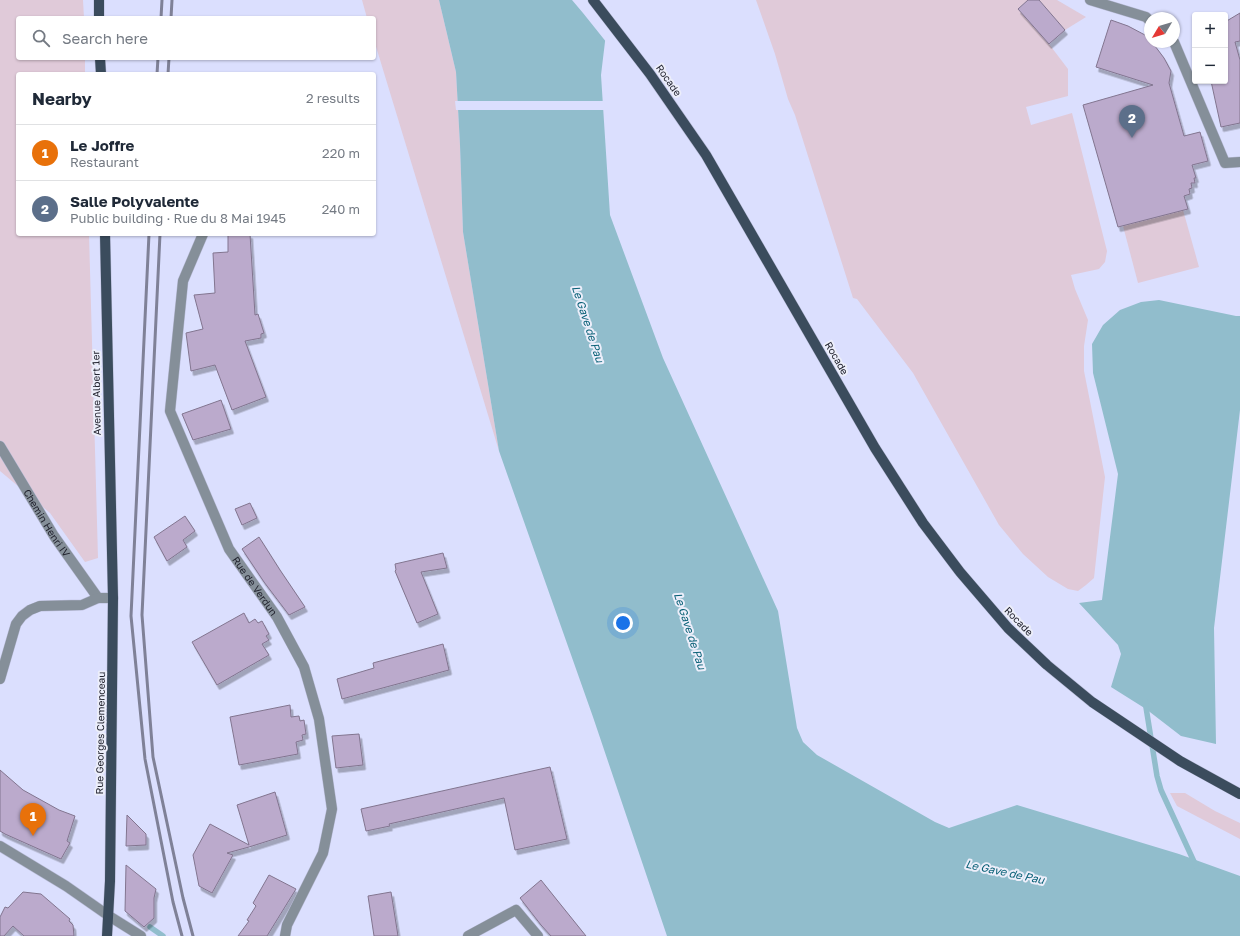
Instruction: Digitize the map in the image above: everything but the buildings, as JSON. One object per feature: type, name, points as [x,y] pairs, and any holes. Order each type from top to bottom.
[{"type":"main road","points":[[99,0],[99,16]]},
{"type":"main road","name":"Rocade","points":[[593,0],[650,74],[706,154],[871,441],[923,524],[960,572],[1008,628],[1047,665],[1092,702],[1180,761],[1240,794]]},
{"type":"main road","points":[[100,60],[101,72]]},
{"type":"main road","name":"Avenue Albert 1er","points":[[105,236],[112,550]]},
{"type":"main road","name":"Rue Georges Clemenceau","points":[[107,936],[109,916],[113,598],[112,550]]},
{"type":"street","points":[[1090,0],[1144,16]]},
{"type":"street","points":[[1177,48],[1225,163],[1240,162]]},
{"type":"street","name":"Rue de Verdun","points":[[202,236],[183,281],[170,411],[229,550],[277,617],[304,667],[319,719],[332,809],[323,853],[287,925],[284,936]]},
{"type":"street","name":"Chemin Henri IV","points":[[0,446],[54,536],[98,598]]},
{"type":"street","points":[[0,678],[16,624],[22,616],[30,610],[40,606],[82,604],[98,598],[113,598]]},
{"type":"street","points":[[0,846],[66,886],[141,936]]},
{"type":"street","points":[[468,936],[516,910],[538,936]]},
{"type":"shaded area","points":[[0,0],[83,0],[84,16],[16,16],[16,60],[85,60],[85,72],[16,72],[16,236],[89,236],[98,558],[85,562],[50,513],[0,471]]},
{"type":"shaded area","points":[[362,0],[439,0],[456,72],[463,232],[499,451],[376,47],[376,16],[366,16]]},
{"type":"shaded area","points":[[756,0],[1028,0],[1018,9],[1049,44],[1068,69],[1068,96],[1026,107],[1031,125],[1072,113],[1107,251],[1105,262],[1099,269],[1071,275],[1075,289],[1088,320],[1084,346],[1084,371],[1105,477],[1094,578],[1078,591],[1068,589],[1048,577],[1023,554],[999,525],[913,373],[857,299],[853,298],[795,115],[788,99],[775,54]]},
{"type":"shaded area","points":[[1039,0],[1057,0],[1086,17],[1065,30]]},
{"type":"shaded area","points":[[1183,210],[1199,267],[1138,283],[1123,226]]},
{"type":"shaded area","points":[[1170,793],[1185,793],[1215,811],[1240,823],[1240,839],[1177,806]]},
{"type":"water","name":"Le Gave de Pau","points":[[439,0],[610,0],[601,75],[610,215],[663,358],[778,611],[797,728],[803,742],[817,755],[935,822],[949,828],[1017,805],[1179,854],[1240,876],[1240,936],[667,936],[593,717],[499,451],[463,232],[456,72]]},
{"type":"water","points":[[1159,300],[1240,316],[1240,410],[1214,628],[1216,744],[1181,736],[1146,709],[1111,687],[1121,654],[1118,645],[1079,603],[1102,600],[1118,474],[1093,373],[1092,344],[1103,325],[1120,310],[1141,302]]},
{"type":"pier","points":[[572,0],[612,0],[607,43],[583,13]]},
{"type":"pier","points":[[455,101],[605,101],[605,110],[456,110]]},
{"type":"waterway","points":[[1145,701],[1157,776],[1161,790],[1196,866]]},
{"type":"waterway","points":[[150,927],[163,936]]},
{"type":"railway","points":[[161,16],[162,0]]},
{"type":"railway","points":[[171,16],[172,0]]},
{"type":"railway","points":[[157,72],[158,60]]},
{"type":"railway","points":[[168,72],[169,60]]},
{"type":"railway","points":[[149,236],[131,616],[145,759],[173,902],[182,936]]},
{"type":"railway","points":[[160,236],[142,615],[153,757],[183,898],[193,936]]},
{"type":"place","name":"Salle Polyvalente","points":[[1132,138]]},
{"type":"place","name":"Le Joffre","points":[[33,836]]}]
